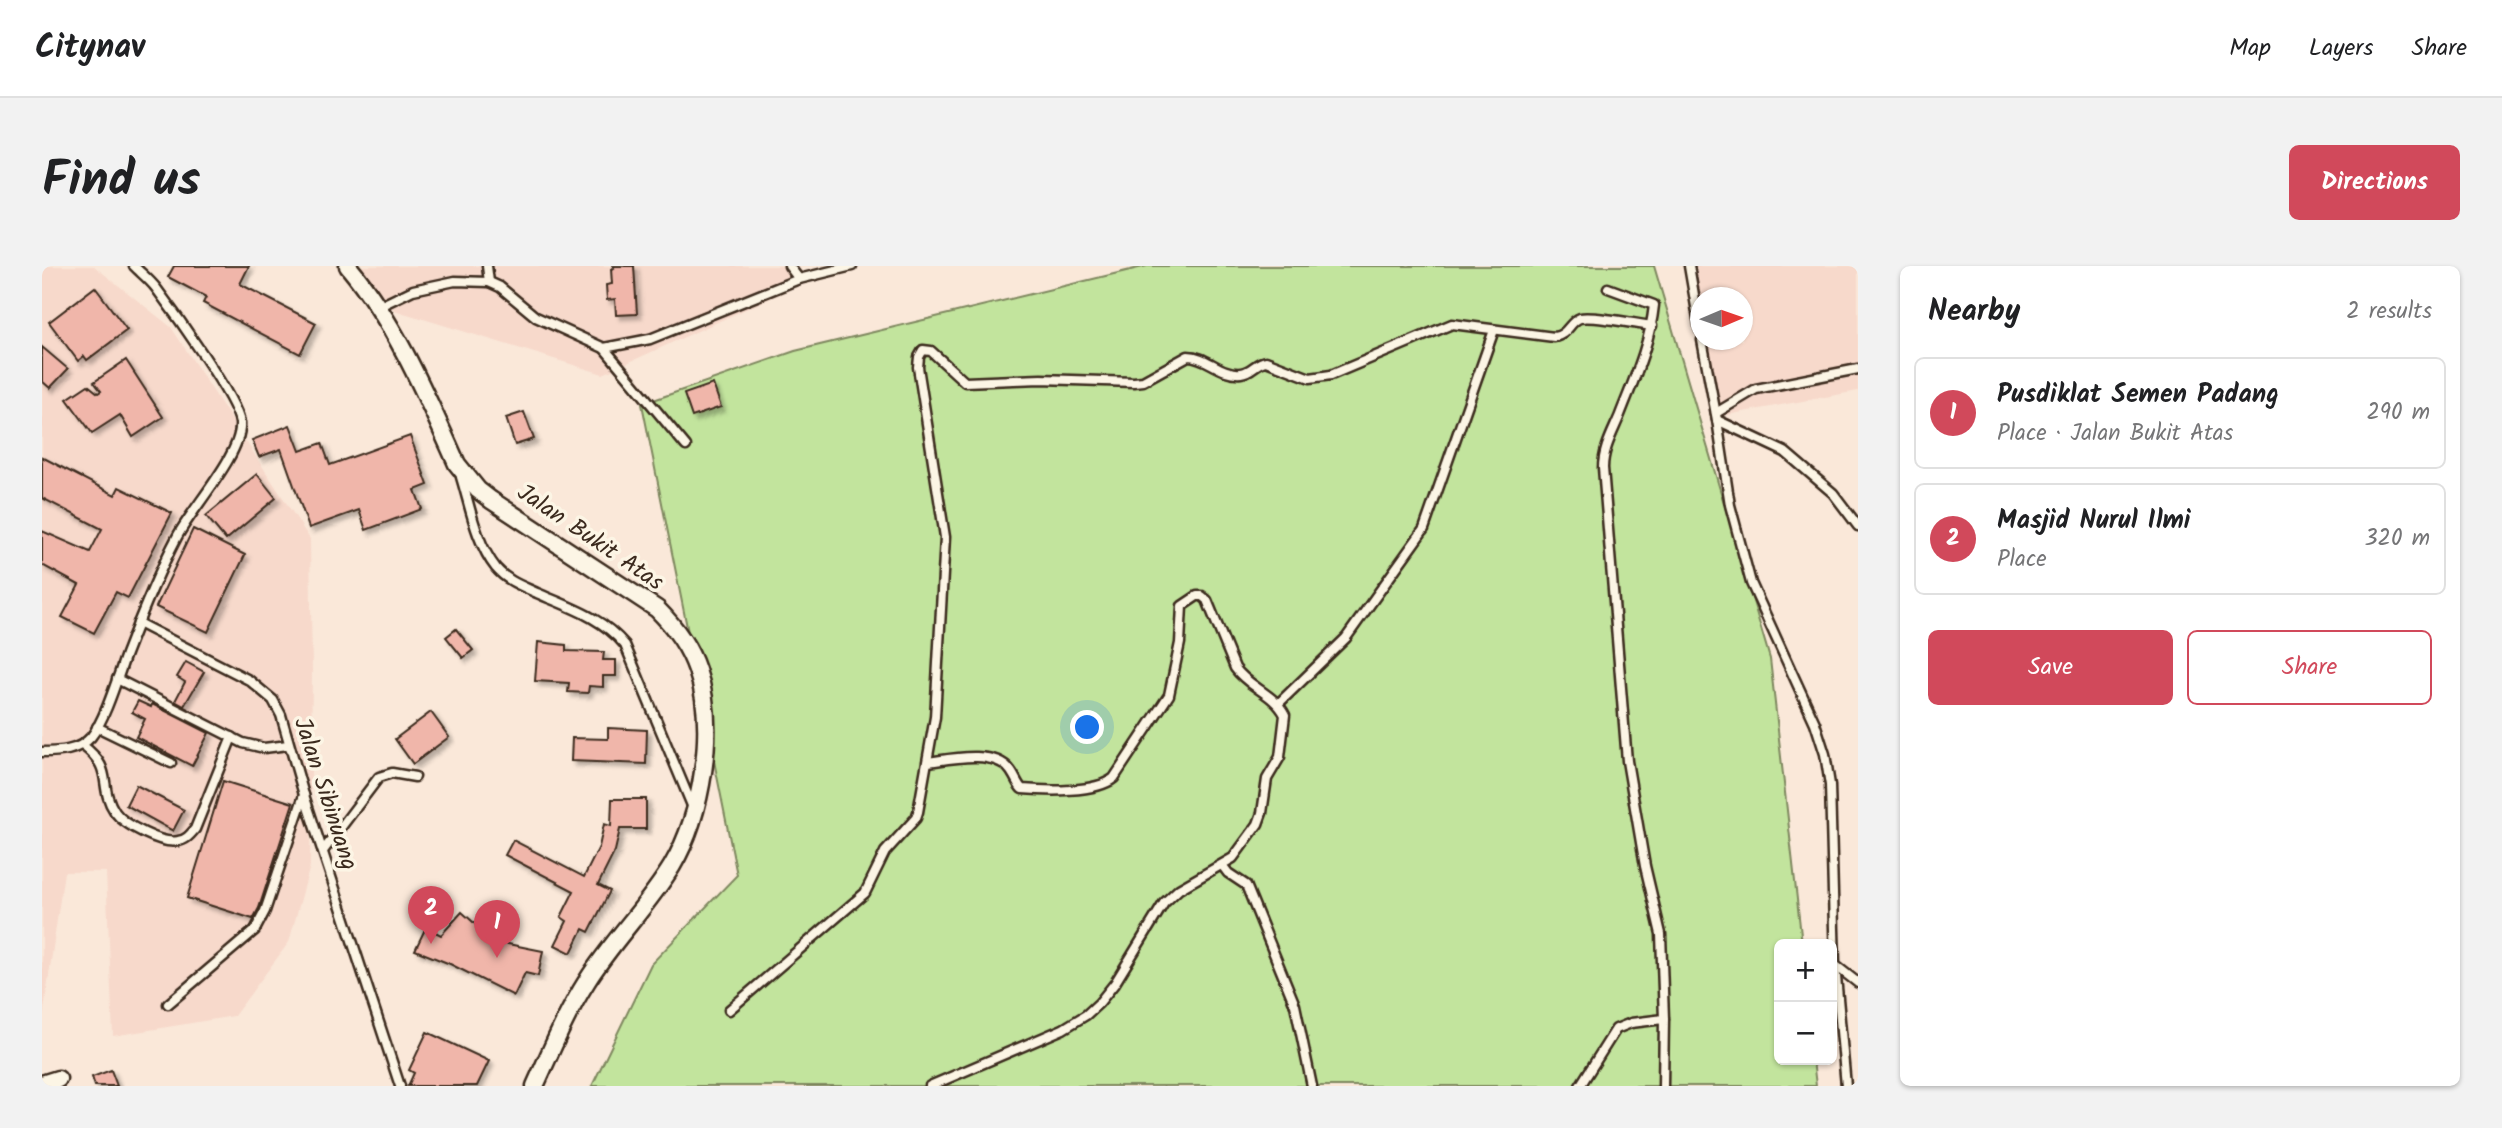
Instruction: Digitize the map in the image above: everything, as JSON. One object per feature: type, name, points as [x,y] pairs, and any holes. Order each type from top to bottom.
[{"type":"street","name":"Jalan Bukit Atas","points":[[348,266],[378,307],[407,355],[457,464],[478,490],[644,598],[669,621],[697,670],[705,704],[705,749],[694,812],[682,845],[660,884],[585,985],[535,1086]]},
{"type":"street","points":[[42,1084],[58,1079]]},
{"type":"lane","points":[[42,752],[57,752],[82,745],[97,727],[138,622],[189,516],[238,443],[240,425],[232,400],[155,286],[134,266]]},
{"type":"lane","points":[[487,266],[489,282]]},
{"type":"lane","points":[[789,266],[799,279]]},
{"type":"lane","points":[[604,348],[650,339],[799,279],[852,266]]},
{"type":"lane","points":[[1689,266],[1693,287]]},
{"type":"lane","points":[[378,307],[413,290],[455,281],[489,282],[500,286],[536,317],[604,348],[686,446]]},
{"type":"lane","points":[[1608,288],[1653,303],[1652,326],[1641,363],[1605,453],[1603,468],[1627,761],[1645,866],[1661,934],[1663,1086]]},
{"type":"lane","points":[[729,1010],[865,893],[885,852],[916,818],[935,717],[945,537],[918,367],[923,350],[931,351],[960,379],[972,382],[1041,379],[1143,381],[1188,356],[1194,356],[1225,371],[1238,373],[1249,371],[1259,362],[1266,361],[1315,379],[1331,375],[1446,326],[1457,324],[1559,337],[1575,321],[1586,317],[1652,326]]},
{"type":"lane","points":[[1278,704],[1346,638],[1424,529],[1494,330]]},
{"type":"lane","points":[[1704,350],[1730,505],[1751,583],[1815,723],[1825,754],[1830,785],[1834,939]]},
{"type":"lane","points":[[1717,416],[1756,389],[1858,369]]},
{"type":"lane","points":[[1717,416],[1785,452],[1833,494],[1858,526]]},
{"type":"lane","points":[[457,464],[480,537],[488,555],[503,575],[517,584],[597,619],[614,631],[625,645],[694,812]]},
{"type":"lane","points":[[928,762],[983,757],[1009,768],[1022,789],[1094,788],[1109,783],[1169,695],[1180,643],[1180,612],[1186,602],[1197,596],[1207,600],[1240,676],[1278,704],[1286,719],[1280,757],[1267,779],[1261,818],[1238,854],[1179,890],[1164,903],[1115,983],[1086,1015],[1030,1045],[930,1086]]},
{"type":"lane","name":"Jalan Sibinuang","points":[[138,622],[248,680],[273,700],[281,715],[304,796],[400,1086]]},
{"type":"lane","points":[[117,680],[254,746],[264,748],[288,745]]},
{"type":"lane","points":[[97,727],[171,763]]},
{"type":"lane","points":[[82,745],[100,761],[109,800],[120,818],[130,826],[176,842],[189,837],[195,829],[232,737]]},
{"type":"lane","points":[[323,851],[379,777],[391,773],[415,778]]},
{"type":"lane","points":[[168,1004],[255,930],[265,911],[304,796]]},
{"type":"lane","points":[[1222,865],[1228,873],[1246,885],[1290,993],[1300,1019],[1312,1086]]},
{"type":"lane","points":[[1837,967],[1858,983]]},
{"type":"lane","points":[[1837,987],[1846,1086]]},
{"type":"lane","points":[[1580,1086],[1616,1029],[1631,1023],[1664,1019]]},
{"type":"shaded area","points":[[42,266],[94,266],[171,327],[310,539],[310,866],[289,942],[234,1016],[113,1036],[106,872],[64,872],[42,1023]]},
{"type":"shaded area","points":[[356,266],[798,266],[808,281],[603,374],[394,310]]},
{"type":"shaded area","points":[[1694,266],[1858,266],[1858,391],[1716,417],[1706,350],[1753,350],[1753,287],[1697,287]]},
{"type":"green space","points":[[1147,266],[1654,266],[1770,659],[1801,939],[1774,939],[1774,1065],[1814,1065],[1816,1086],[592,1086],[651,964],[737,875],[642,404],[795,351]]},
{"type":"building","points":[[174,266],[249,266],[240,284],[316,323],[300,354],[203,303],[206,297],[168,277]]},
{"type":"building","points":[[613,266],[634,266],[637,314],[616,315],[615,299],[607,300],[606,285],[612,284]]},
{"type":"building","points":[[95,287],[127,330],[87,360],[84,356],[78,361],[49,322]]},
{"type":"building","points":[[42,347],[68,369],[50,388],[42,381]]},
{"type":"building","points":[[126,360],[163,417],[133,437],[120,415],[92,433],[67,399],[88,385],[98,393],[101,391],[94,382]]},
{"type":"building","points":[[713,384],[721,407],[692,417],[684,394]]},
{"type":"building","points":[[524,412],[534,439],[515,445],[506,418]]},
{"type":"building","points":[[290,425],[300,451],[322,443],[330,465],[410,436],[428,485],[415,490],[422,509],[366,530],[359,510],[309,528],[281,449],[259,457],[252,440]]},
{"type":"building","points":[[42,457],[115,495],[119,487],[172,513],[128,598],[116,592],[94,633],[62,617],[79,585],[42,565],[42,531],[90,552],[102,529],[42,498]]},
{"type":"building","points":[[257,474],[276,498],[226,540],[206,516]]},
{"type":"building","points":[[193,529],[245,555],[208,632],[156,607]]},
{"type":"building","points":[[456,629],[473,650],[463,658],[446,637]]},
{"type":"building","points":[[538,642],[566,645],[566,651],[604,652],[603,660],[616,660],[616,676],[603,676],[603,687],[589,686],[588,693],[568,692],[569,683],[535,681]]},
{"type":"building","points":[[186,662],[204,672],[184,706],[175,701],[185,682],[177,677]]},
{"type":"building","points":[[138,701],[151,707],[152,704],[209,733],[192,766],[136,737],[145,719],[132,712]]},
{"type":"building","points":[[431,712],[449,737],[413,764],[395,739]]},
{"type":"building","points":[[608,728],[647,730],[646,764],[571,761],[572,738],[608,739]]},
{"type":"building","points":[[223,781],[293,803],[253,919],[187,898]]},
{"type":"building","points":[[136,785],[184,810],[173,831],[126,805]]},
{"type":"building","points":[[612,799],[646,799],[646,829],[620,829],[615,851],[598,885],[610,891],[589,932],[583,929],[571,953],[555,945],[567,921],[561,917],[574,891],[505,855],[513,840],[584,877],[599,847],[604,824],[611,826]]},
{"type":"building","points":[[462,912],[483,931],[508,944],[543,951],[538,976],[525,973],[514,996],[415,950],[426,927],[441,935]]},
{"type":"building","points":[[427,1032],[489,1061],[477,1086],[408,1086],[414,1073],[409,1070]]},
{"type":"building","points":[[111,1070],[117,1086],[95,1086],[92,1077]]},
{"type":"place","name":"Masjid Nurul Ilmi","points":[[431,944]]},
{"type":"place","name":"Pusdiklat Semen Padang","points":[[497,958]]}]
